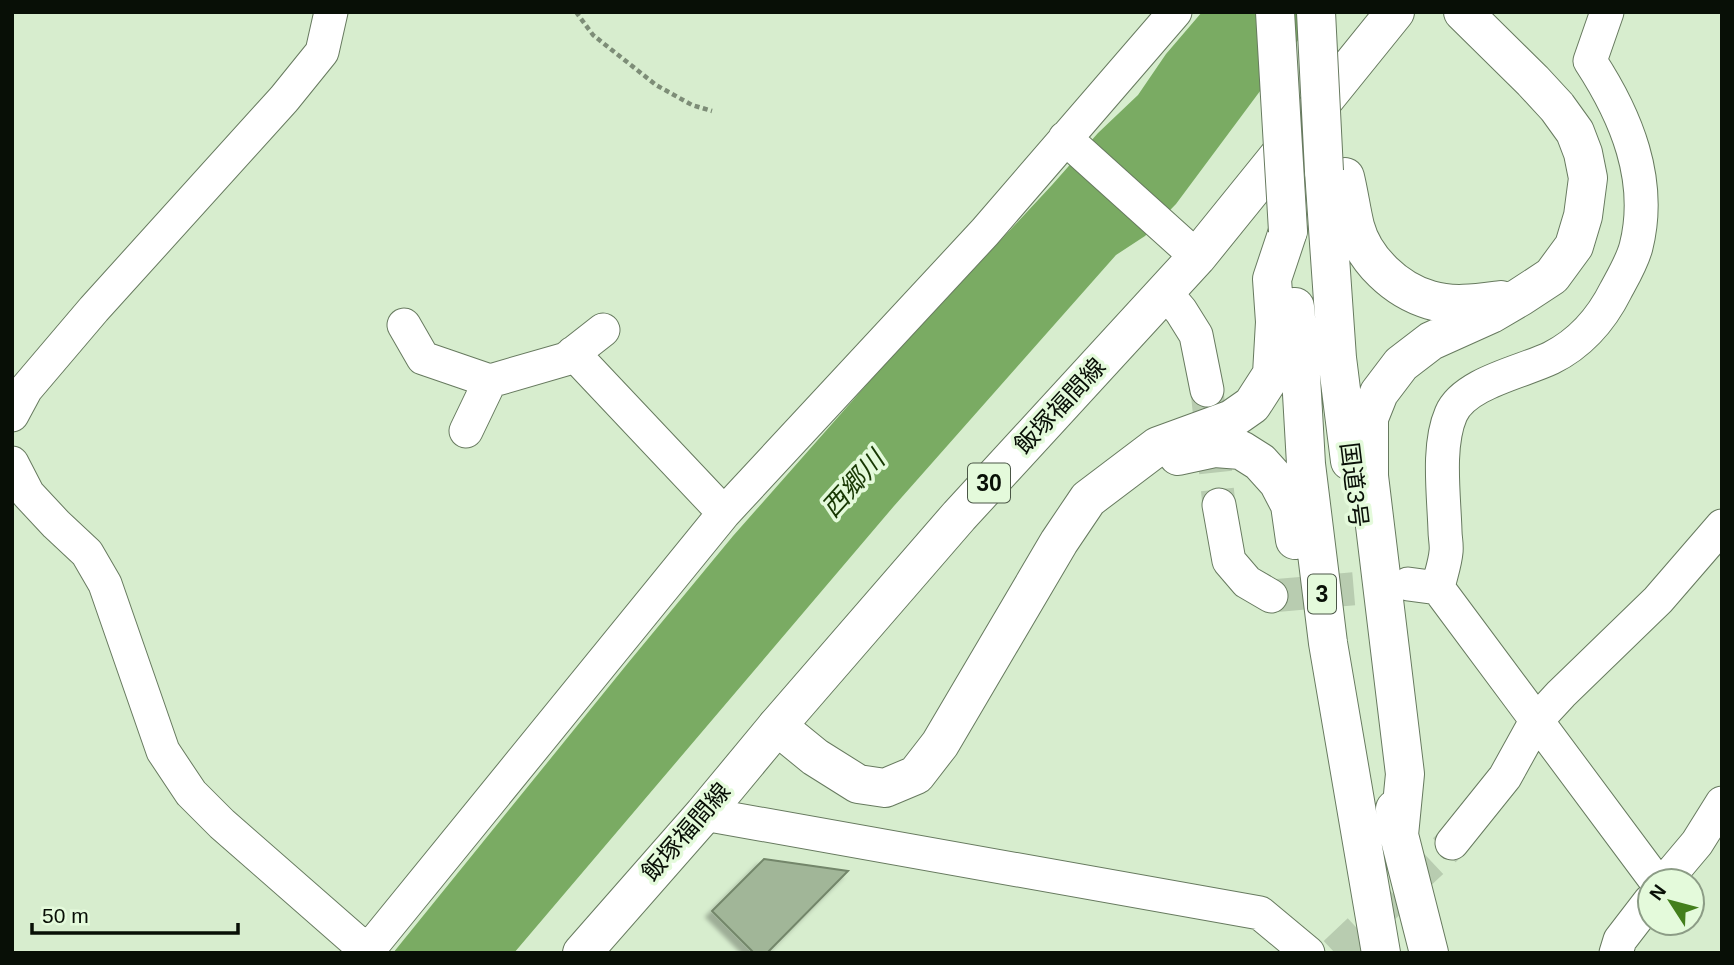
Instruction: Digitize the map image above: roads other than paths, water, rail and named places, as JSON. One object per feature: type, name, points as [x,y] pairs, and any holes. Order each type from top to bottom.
[{"type":"main road","name":"国道3号","points":[[1275,12],[1306,464],[1327,629],[1381,951]]},
{"type":"main road","name":"国道3号","points":[[1316,12],[1333,165],[1337,358],[1399,835],[1429,953]]},
{"type":"main road","points":[[1335,12],[1339,79],[1333,165],[1366,252],[1380,269],[1402,287],[1430,300],[1458,304],[1520,297]]},
{"type":"main road","name":"飯塚福間線","points":[[582,953],[958,516],[1197,257],[1395,12]]},
{"type":"main road","points":[[1399,835],[1405,774],[1369,476],[1369,418],[1379,393],[1401,364],[1432,341],[1491,314],[1552,276],[1574,246],[1583,216],[1588,178],[1575,132],[1557,107],[1464,12]]},
{"type":"main road","points":[[777,726],[816,757],[858,784],[886,788],[916,775],[940,744],[1059,542],[1088,499],[1158,446],[1232,419],[1252,405],[1272,374],[1276,322],[1272,279],[1288,231]]},
{"type":"main road","points":[[1116,476],[1184,454],[1215,448],[1241,450],[1260,462],[1278,482],[1290,505],[1333,816],[1381,951]]},
{"type":"street","points":[[12,415],[26,389],[77,329],[284,99],[322,52],[331,12]]},
{"type":"street","points":[[12,463],[28,494],[87,553],[105,584],[163,751],[191,793],[366,952],[724,513],[985,232],[1175,12]]},
{"type":"street","points":[[1606,12],[1590,61],[1609,90],[1627,129],[1641,181],[1642,214],[1636,248],[1611,301],[1592,328],[1573,345],[1552,357],[1487,383],[1462,398],[1451,413],[1443,446],[1446,552],[1423,586],[1536,721],[1646,867]]},
{"type":"street","points":[[1065,138],[1197,257]]},
{"type":"street","points":[[1165,292],[1196,335],[1207,390]]},
{"type":"street","points":[[404,324],[424,358],[490,381],[566,359],[603,330]]},
{"type":"street","points":[[573,353],[724,513]]},
{"type":"street","points":[[466,431],[490,381]]},
{"type":"street","points":[[1219,505],[1229,561],[1247,582],[1271,596]]},
{"type":"street","points":[[1452,843],[1505,777],[1536,721],[1658,600],[1722,526]]},
{"type":"street","points":[[1677,867],[1697,843],[1722,803]]},
{"type":"street","points":[[704,814],[1260,913],[1308,953]]},
{"type":"street","points":[[1616,953],[1620,940],[1636,919]]},
{"type":"water","name":"西郷川","points":[[1202,12],[1319,12],[1176,204],[1145,236],[1116,255],[894,506],[514,953],[393,953],[733,536],[876,374],[1098,133],[1138,95],[1166,54]]},
{"type":"tunnel","points":[[1207,390],[1219,505]]},
{"type":"tunnel","points":[[1271,596],[1408,584]]},
{"type":"tunnel","points":[[1335,953],[1452,843]]}]
